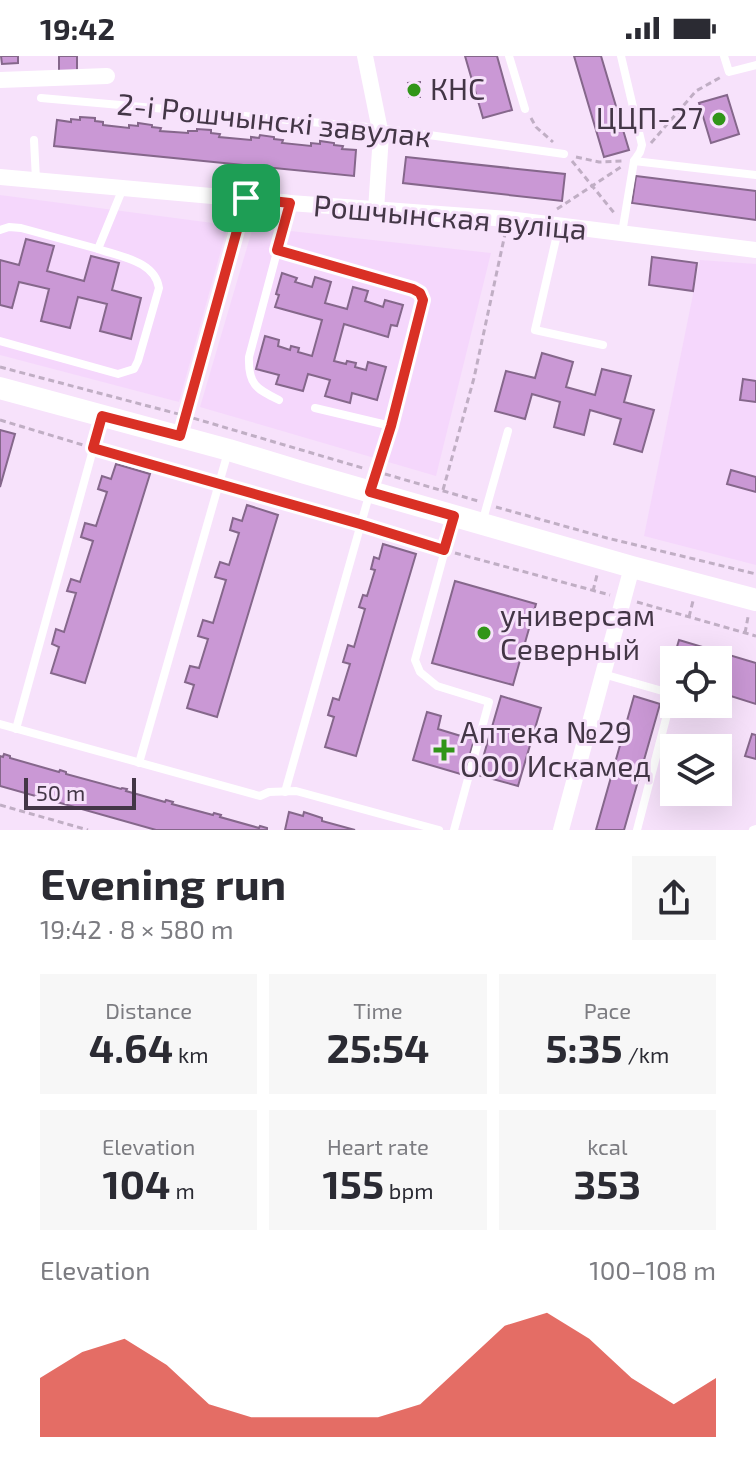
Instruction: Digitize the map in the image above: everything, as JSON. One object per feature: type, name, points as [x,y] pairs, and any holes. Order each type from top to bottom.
[{"type":"street","points":[[365,56],[381,135],[376,210]]},
{"type":"street","name":"2-і Рошчынскі завулак","points":[[0,80],[107,76]]},
{"type":"street","name":"Рошчынская вуліца","points":[[0,177],[508,219],[559,226],[622,228],[756,250]]},
{"type":"street","points":[[0,388],[229,450],[632,567],[752,606]]},
{"type":"street","points":[[561,830],[632,567]]},
{"type":"lane","points":[[509,56],[525,109]]},
{"type":"lane","points":[[621,56],[642,145],[634,161],[622,228]]},
{"type":"lane","points":[[724,56],[729,72],[756,65]]},
{"type":"lane","name":"2-і Рошчынскі завулак","points":[[41,98],[379,128],[564,154]]},
{"type":"lane","points":[[34,140],[36,180]]},
{"type":"lane","points":[[634,161],[756,175]]},
{"type":"lane","points":[[98,249],[123,188]]},
{"type":"lane","points":[[279,400],[254,385],[249,373],[249,357],[290,203]]},
{"type":"lane","points":[[559,226],[535,330],[603,345]]},
{"type":"lane","points":[[0,230],[21,228],[141,264],[150,268],[158,279],[159,288],[134,369],[118,374],[0,341]]},
{"type":"lane","points":[[277,250],[413,289],[420,293],[423,300],[391,426],[360,524],[285,792]]},
{"type":"lane","points":[[315,408],[391,426]]},
{"type":"lane","points":[[16,729],[102,416]]},
{"type":"lane","points":[[482,524],[508,431]]},
{"type":"lane","points":[[139,763],[229,450]]},
{"type":"lane","points":[[454,516],[415,660],[420,672],[437,686],[489,702],[454,830]]},
{"type":"lane","points":[[603,674],[660,690]]},
{"type":"lane","points":[[637,830],[666,718]]},
{"type":"lane","points":[[0,724],[260,796],[269,792],[296,791],[439,830]]},
{"type":"path","points":[[537,222],[634,161],[696,91],[729,72]]},
{"type":"path","points":[[525,109],[536,127],[572,160],[622,228]]},
{"type":"path","points":[[564,154],[599,162],[634,161]]},
{"type":"path","points":[[180,436],[246,198]]},
{"type":"path","points":[[443,490],[474,378],[508,219]]},
{"type":"path","points":[[0,420],[444,550],[756,636]]},
{"type":"path","points":[[689,617],[694,599]]},
{"type":"path","points":[[745,633],[752,606]]},
{"type":"path","points":[[0,805],[88,830]]},
{"type":"shaded area","points":[[0,195],[228,225],[179,402],[0,355]]},
{"type":"shaded area","points":[[253,227],[491,253],[436,476],[200,407]]},
{"type":"shaded area","points":[[700,260],[756,264],[756,565],[644,536]]},
{"type":"building","points":[[1,56],[18,56],[18,63],[2,64]]},
{"type":"building","points":[[59,56],[77,56],[77,72],[59,71]]},
{"type":"building","points":[[465,56],[497,56],[512,110],[483,118]]},
{"type":"building","points":[[574,56],[601,56],[629,150],[604,157]]},
{"type":"building","name":"КНС","points":[[420,82],[420,97],[409,97],[408,83]]},
{"type":"building","name":"ЦЦП-27","points":[[727,95],[739,134],[711,143],[699,103]]},
{"type":"building","points":[[80,117],[95,118],[103,125],[129,128],[129,125],[138,126],[138,123],[161,128],[160,131],[188,133],[197,129],[211,130],[211,133],[220,134],[219,137],[251,140],[251,137],[259,138],[260,135],[283,140],[282,143],[311,146],[311,143],[320,144],[320,141],[334,143],[343,146],[342,149],[356,150],[354,176],[54,146],[57,120],[71,122],[71,119],[80,120]]},
{"type":"building","points":[[406,157],[565,174],[562,201],[403,183]]},
{"type":"building","points":[[636,176],[756,191],[756,220],[632,203]]},
{"type":"building","points":[[26,239],[54,246],[47,271],[84,281],[91,256],[119,263],[112,290],[141,298],[131,339],[100,331],[107,304],[78,297],[70,328],[41,321],[49,289],[19,282],[12,308],[0,305],[0,260],[19,265]]},
{"type":"building","points":[[652,257],[697,263],[693,291],[649,285]]},
{"type":"building","points":[[282,273],[297,278],[295,282],[312,287],[315,277],[331,282],[325,303],[347,309],[353,287],[368,291],[365,301],[383,307],[385,300],[403,305],[397,326],[391,325],[388,337],[344,324],[334,361],[356,363],[355,367],[366,370],[368,362],[386,367],[377,400],[352,393],[350,403],[325,396],[330,380],[308,374],[303,391],[276,384],[279,375],[256,369],[265,336],[279,340],[278,346],[290,350],[291,346],[299,348],[298,352],[312,356],[322,320],[275,307]]},
{"type":"building","points":[[542,353],[573,362],[566,387],[595,395],[602,369],[631,376],[624,402],[654,410],[642,452],[614,444],[621,419],[590,410],[584,435],[554,427],[560,402],[532,394],[525,419],[495,411],[506,371],[535,378]]},
{"type":"building","points":[[743,379],[756,381],[756,402],[740,400]]},
{"type":"building","points":[[0,430],[15,434],[0,487]]},
{"type":"building","points":[[116,464],[150,474],[85,683],[51,673],[59,647],[52,644],[56,629],[64,632],[76,593],[67,591],[71,579],[80,582],[93,541],[81,537],[85,523],[96,526],[107,492],[98,489],[102,476],[111,479]]},
{"type":"building","points":[[731,470],[756,477],[756,492],[727,484]]},
{"type":"building","points":[[247,505],[278,515],[217,717],[187,708],[194,685],[185,682],[190,666],[199,668],[208,639],[198,636],[203,620],[213,623],[226,580],[215,577],[220,562],[229,565],[239,533],[230,530],[233,518],[242,521]]},
{"type":"building","points":[[383,544],[416,554],[356,756],[325,747],[334,717],[328,715],[333,698],[339,700],[350,664],[343,662],[348,645],[354,647],[365,609],[359,607],[363,595],[367,596],[375,570],[371,569],[374,557],[379,559]]},
{"type":"building","name":"универсам Северный","points":[[455,581],[536,604],[513,685],[432,663]]},
{"type":"building","points":[[679,640],[699,646],[677,646]]},
{"type":"building","points":[[732,656],[756,663],[756,704],[732,696]]},
{"type":"building","points":[[501,696],[541,708],[518,786],[478,775]]},
{"type":"building","points":[[634,696],[660,704],[624,830],[596,830]]},
{"type":"building","name":"Аптека №29 ООО Искамед","points":[[427,712],[441,716],[438,729],[474,740],[464,775],[413,760]]},
{"type":"building","points":[[752,734],[756,735],[756,759],[745,756]]},
{"type":"building","points":[[4,754],[267,830],[156,830],[0,786],[0,756]]},
{"type":"building","points":[[289,812],[303,816],[304,812],[322,818],[322,821],[355,830],[285,830]]},
{"type":"place","name":"КНС","points":[[414,90]]},
{"type":"place","name":"ЦЦП-27","points":[[719,119]]},
{"type":"place","name":"универсам Северный","points":[[484,633]]},
{"type":"place","name":"Аптека №29 ООО Искамед","points":[[444,750]]},
{"type":"route","points":[[246,198],[290,203],[277,250],[420,293],[423,300],[391,426],[370,492],[454,516],[444,550],[93,448],[102,416],[180,436],[246,198]]}]
